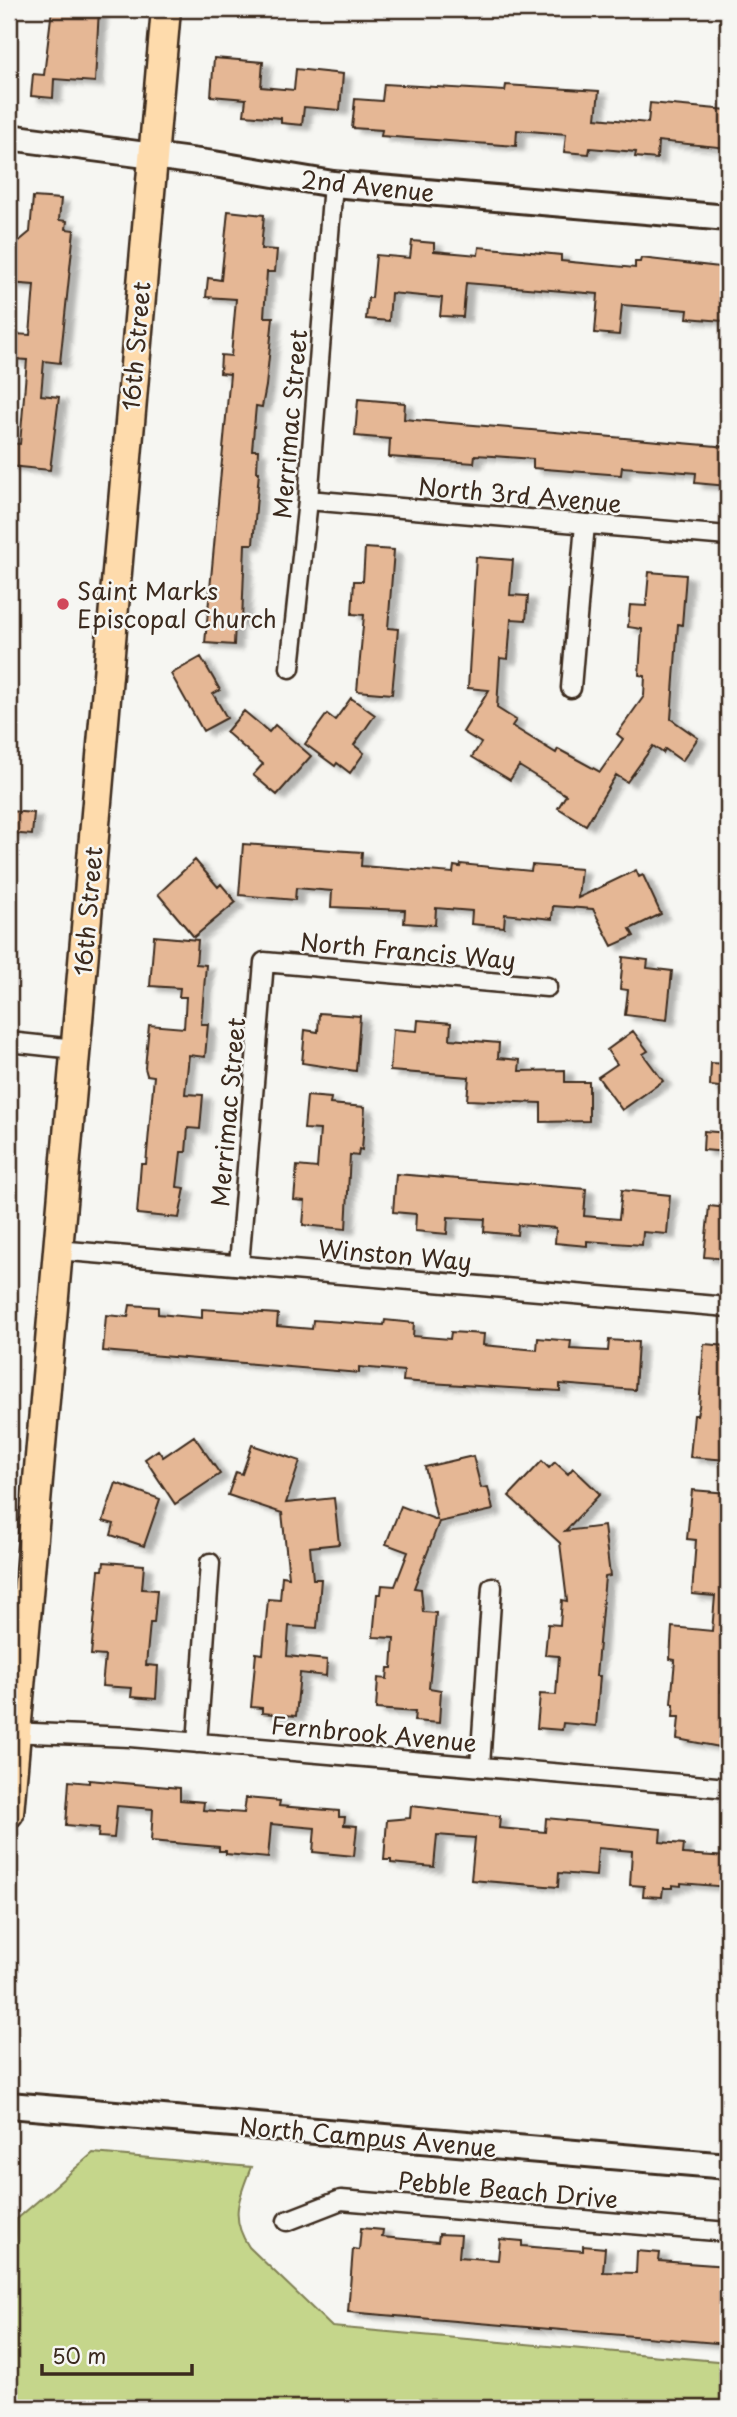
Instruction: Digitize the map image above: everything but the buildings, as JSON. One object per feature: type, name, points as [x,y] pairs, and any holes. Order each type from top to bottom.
[{"type":"main road","name":"16th Street","points":[[9,1813],[12,1733],[166,9]]},
{"type":"street","name":"2nd Avenue","points":[[9,137],[151,158],[214,163],[334,184],[728,218]]},
{"type":"street","name":"Merrimac Street","points":[[290,668],[308,500],[334,184]]},
{"type":"street","name":"North 3rd Avenue","points":[[308,500],[728,536]]},
{"type":"street","points":[[571,688],[584,524]]},
{"type":"street","name":"Merrimac Street","points":[[239,1265],[264,962]]},
{"type":"street","name":"North Francis Way","points":[[264,962],[547,987]]},
{"type":"street","points":[[9,1042],[75,1049]]},
{"type":"street","name":"Winston Way","points":[[57,1250],[728,1307]]},
{"type":"street","points":[[197,1743],[210,1563]]},
{"type":"street","points":[[480,1766],[492,1587]]},
{"type":"street","name":"Fernbrook Avenue","points":[[12,1733],[197,1743],[728,1788]]},
{"type":"street","name":"North Campus Avenue","points":[[9,2105],[728,2166]]},
{"type":"street","name":"Pebble Beach Drive","points":[[288,2221],[341,2200],[728,2232]]},
{"type":"green space","points":[[93,2153],[251,2167],[238,2207],[239,2226],[243,2236],[249,2247],[332,2327],[728,2362],[728,2408],[9,2408],[9,2334],[17,2219]]},
{"type":"place","name":"Saint Marks Episcopal Church","points":[[63,604]]}]
